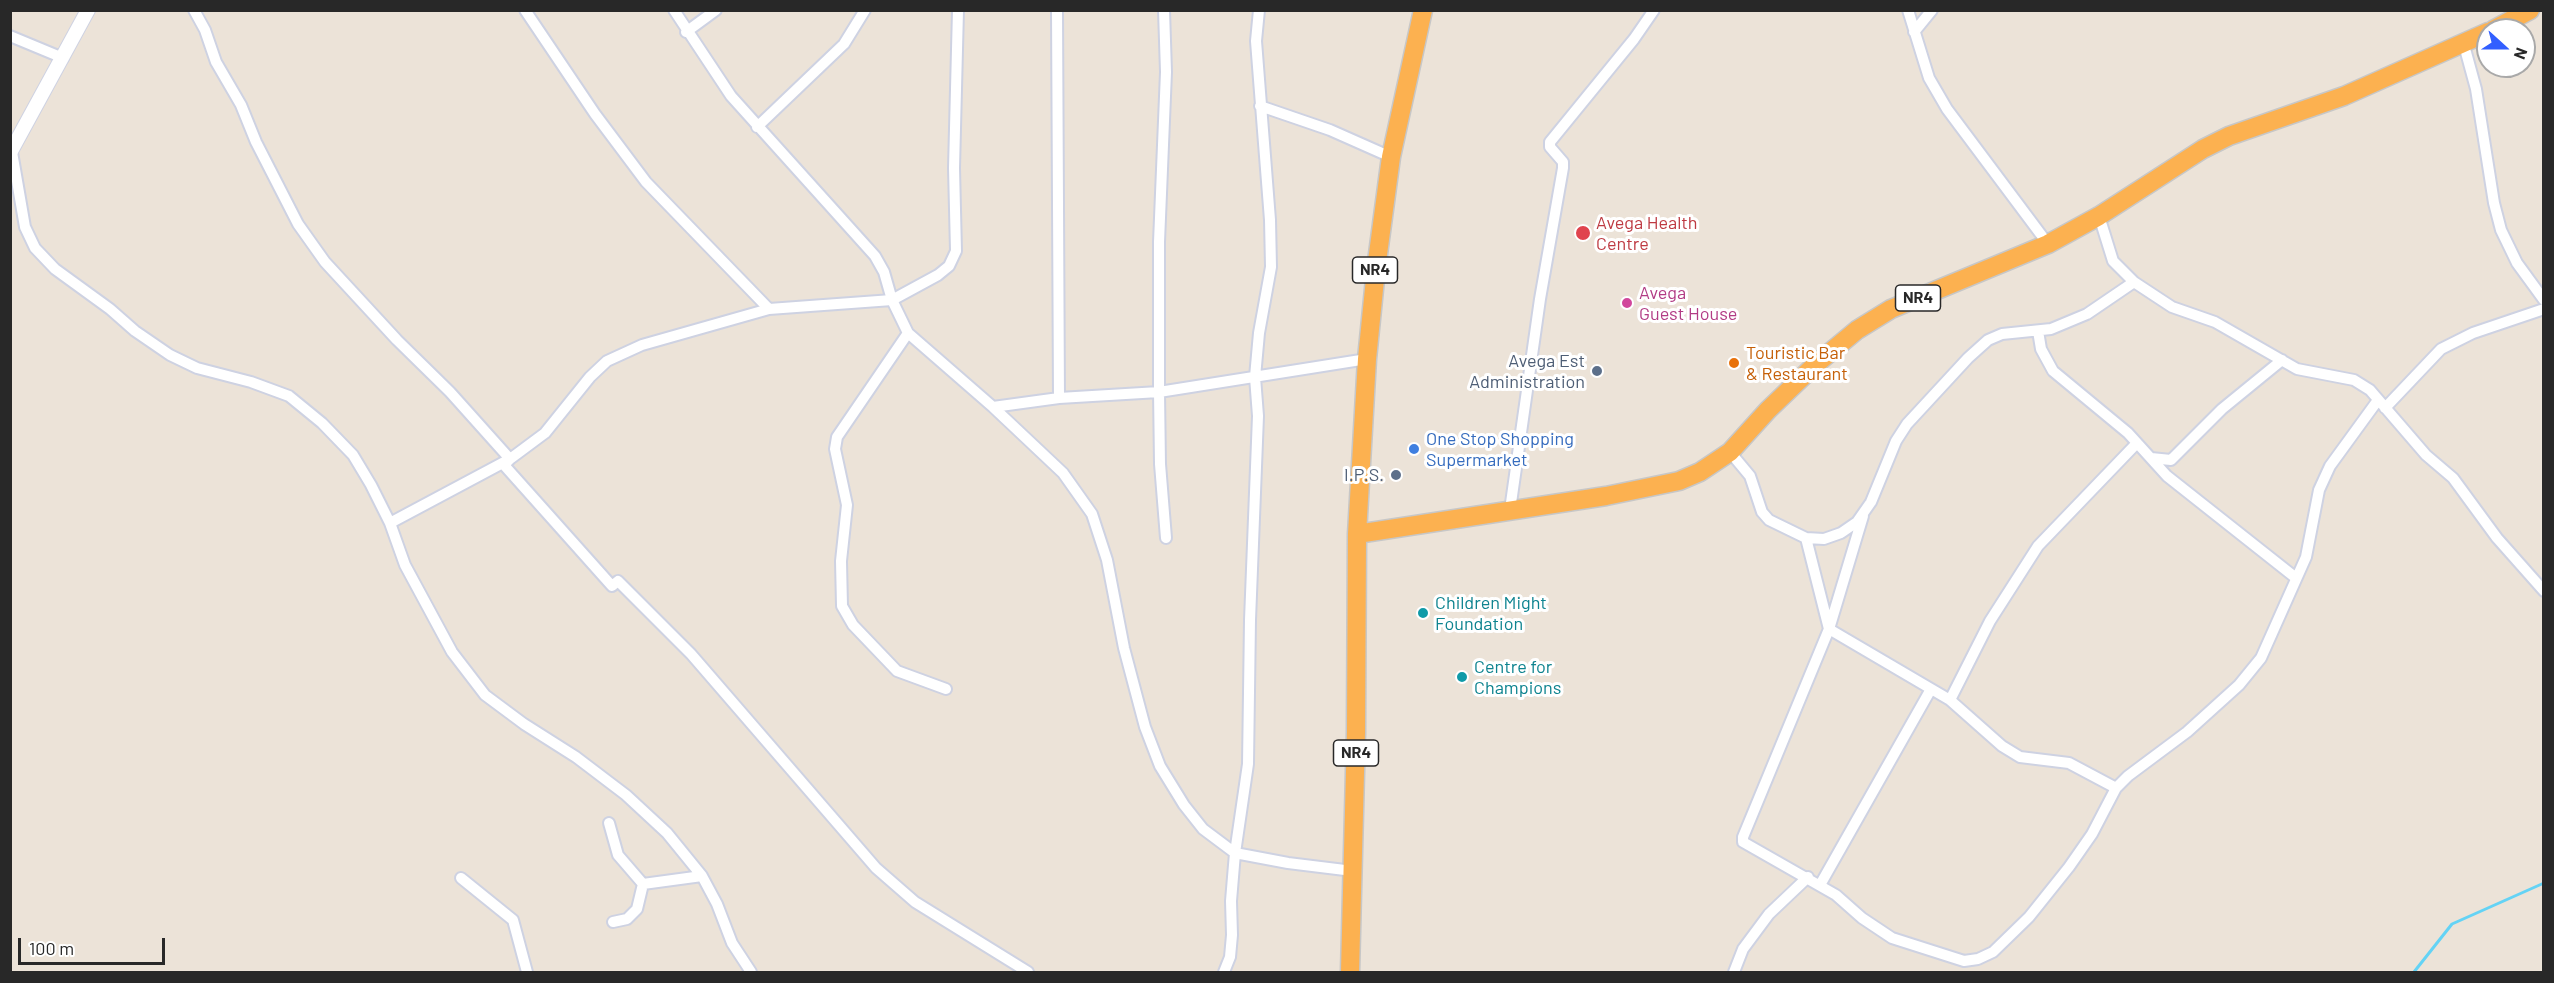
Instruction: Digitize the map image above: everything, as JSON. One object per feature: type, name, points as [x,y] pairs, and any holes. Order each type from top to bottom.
[{"type":"highway","points":[[2515,18],[2530,10]]},
{"type":"highway","name":"NR4","points":[[1350,972],[1356,732],[1357,534],[1367,359],[1391,157],[1422,11]]},
{"type":"highway","name":"NR4","points":[[1357,534],[1606,496],[1679,481],[1700,472],[1730,452],[1800,379],[1857,330],[1891,309],[2048,244],[2099,216],[2220,140],[2344,96],[2476,38]]},
{"type":"street","points":[[88,10],[11,152],[25,227],[35,248],[55,269],[170,355],[197,368],[251,382],[289,396],[322,423],[353,455],[372,485],[390,523],[405,565],[425,603],[452,652],[485,695],[524,724],[576,757],[626,795],[667,833],[702,876],[717,904],[732,943],[751,972]]},
{"type":"street","points":[[194,10],[205,30],[216,62],[241,105],[256,142],[298,224],[325,262],[397,340],[450,392],[510,459]]},
{"type":"street","points":[[525,10],[595,114],[646,182],[769,309]]},
{"type":"street","points":[[674,10],[686,32],[731,96],[875,256],[884,272],[892,300],[908,333],[993,406],[1063,473],[1092,514],[1107,561],[1124,648],[1145,727],[1160,766],[1184,805],[1203,830],[1234,853],[1288,864],[1353,871]]},
{"type":"street","points":[[686,32],[716,10]]},
{"type":"street","points":[[757,127],[844,44],[865,10]]},
{"type":"street","points":[[958,10],[954,168],[956,251],[949,266],[938,275],[892,300],[769,309],[642,345],[607,361],[590,377],[545,433],[504,465],[612,586],[618,581],[691,654],[876,868],[915,902],[1028,972]]},
{"type":"street","points":[[1057,10],[1059,398]]},
{"type":"street","points":[[1164,10],[1166,72],[1159,242],[1159,392],[1160,464],[1166,538]]},
{"type":"street","points":[[1224,972],[1230,957],[1234,853],[1248,764],[1250,620],[1258,426],[1255,377],[1259,333],[1271,267],[1270,220],[1256,41],[1259,10]]},
{"type":"street","points":[[1510,510],[1540,299],[1563,168],[1563,162],[1550,147],[1550,142],[1634,39],[1654,10]]},
{"type":"street","points":[[1908,10],[1929,78],[1947,109],[2048,244]]},
{"type":"street","points":[[1914,32],[1932,10]]},
{"type":"street","points":[[10,36],[63,57]]},
{"type":"street","points":[[2464,45],[2476,89],[2494,203],[2501,231],[2517,263],[2544,300]]},
{"type":"street","points":[[1260,106],[1330,130],[1391,157]]},
{"type":"street","points":[[2099,216],[2113,261],[2134,282],[2172,307],[2215,322],[2297,369],[2354,380],[2370,390],[2426,455],[2453,478],[2497,538],[2544,591]]},
{"type":"street","points":[[1730,452],[1750,476],[1762,512],[1769,520],[1806,537],[1824,539],[1841,534],[1857,522],[1871,502],[1902,432],[1968,358],[1988,340],[2002,334],[2051,329],[2087,314],[2134,282]]},
{"type":"street","points":[[1864,511],[1828,629],[1743,837],[1743,842],[1808,877],[1892,938],[1964,961],[1978,959],[1993,952],[2029,917],[2092,834],[2116,788],[2127,776],[2187,732],[2239,685],[2261,658],[2306,557],[2319,490],[2330,466],[2382,404],[2441,349],[2473,333],[2544,309]]},
{"type":"street","points":[[2038,331],[2041,349],[2053,371],[2137,443],[2167,476],[2296,578]]},
{"type":"street","points":[[908,333],[837,437],[835,449],[847,505],[841,561],[842,606],[853,625],[897,670],[946,689]]},
{"type":"street","points":[[993,406],[1059,398],[1159,392],[1367,359]]},
{"type":"street","points":[[2151,458],[2171,460],[2222,409],[2282,360]]},
{"type":"street","points":[[1950,700],[1990,621],[2038,546],[2137,443]]},
{"type":"street","points":[[390,523],[510,459]]},
{"type":"street","points":[[1806,537],[1828,629],[1950,700],[2002,746],[2020,757],[2069,763],[2116,788]]},
{"type":"street","points":[[1820,885],[1931,689]]},
{"type":"street","points":[[609,823],[618,855],[643,884]]},
{"type":"street","points":[[643,884],[702,876]]},
{"type":"street","points":[[1734,972],[1743,950],[1769,914],[1808,877]]},
{"type":"street","points":[[461,879],[513,920],[527,972]]},
{"type":"street","points":[[613,922],[627,919],[637,909],[643,884]]},
{"type":"waterway","points":[[2414,972],[2452,924],[2544,883]]},
{"type":"place","name":"Avega Health Centre","points":[[1583,233]]},
{"type":"place","name":"Avega Guest House","points":[[1627,303]]},
{"type":"place","name":"Touristic Bar & Restaurant","points":[[1734,363]]},
{"type":"place","name":"Avega Est Administration","points":[[1597,371]]},
{"type":"place","name":"One Stop Shopping Supermarket","points":[[1414,449]]},
{"type":"place","name":"I.P.S.","points":[[1396,475]]},
{"type":"place","name":"Children Might Foundation","points":[[1423,613]]},
{"type":"place","name":"Centre for Champions","points":[[1462,677]]}]
